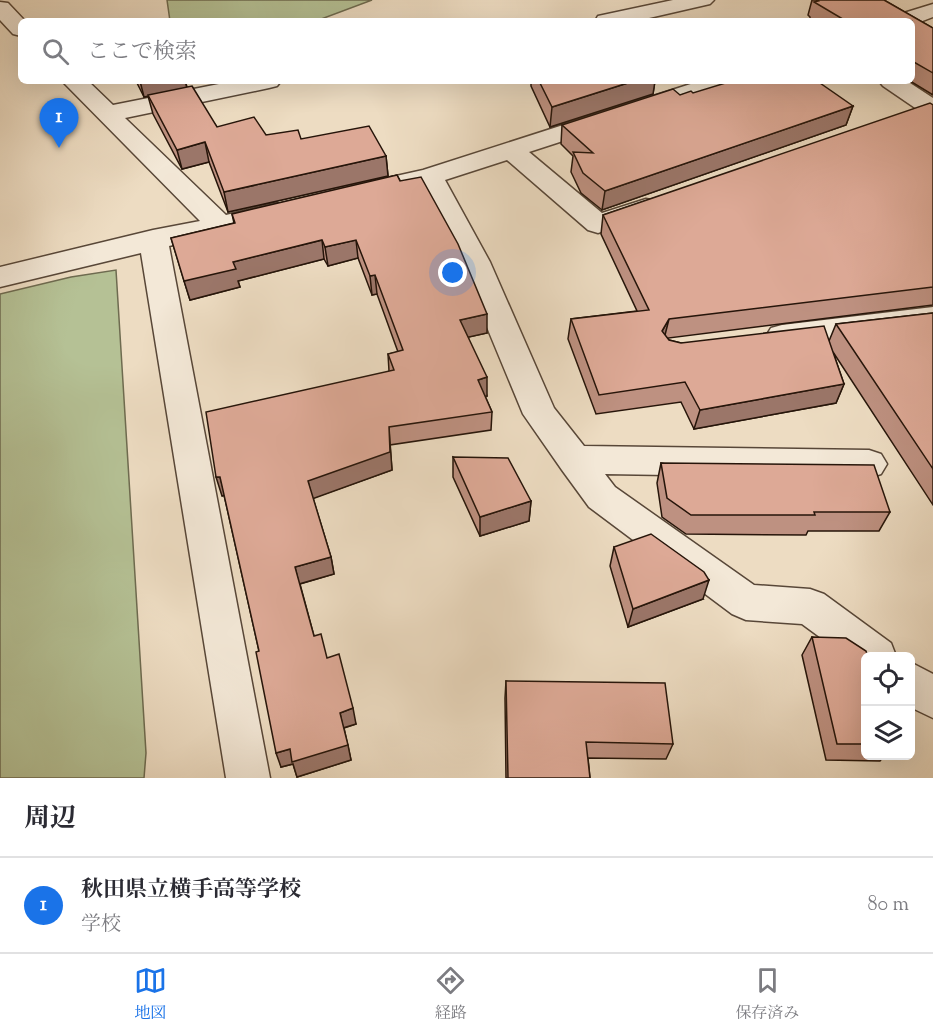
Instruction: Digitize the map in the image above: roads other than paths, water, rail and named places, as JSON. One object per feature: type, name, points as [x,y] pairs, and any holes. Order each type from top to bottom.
[{"type":"street","points":[[620,18],[703,0]]},
{"type":"street","points":[[0,8],[18,26]]},
{"type":"street","points":[[910,18],[933,10]]},
{"type":"street","points":[[77,84],[220,225]]},
{"type":"street","points":[[107,114],[254,84]]},
{"type":"street","points":[[353,194],[430,176],[715,84]]},
{"type":"street","points":[[896,84],[932,107]]},
{"type":"street","points":[[896,119],[932,107]]},
{"type":"street","points":[[511,150],[598,224],[664,201]]},
{"type":"street","points":[[430,176],[474,262],[540,414],[602,497],[746,602],[810,608],[869,652]]},
{"type":"street","points":[[0,277],[153,239],[297,207]]},
{"type":"street","points":[[153,239],[248,778]]},
{"type":"street","points":[[758,339],[933,318]]},
{"type":"street","points":[[574,460],[869,464]]},
{"type":"street","points":[[915,685],[933,698]]},
{"type":"place","name":"秋田県立横手高等学校","points":[[59,148]]}]
